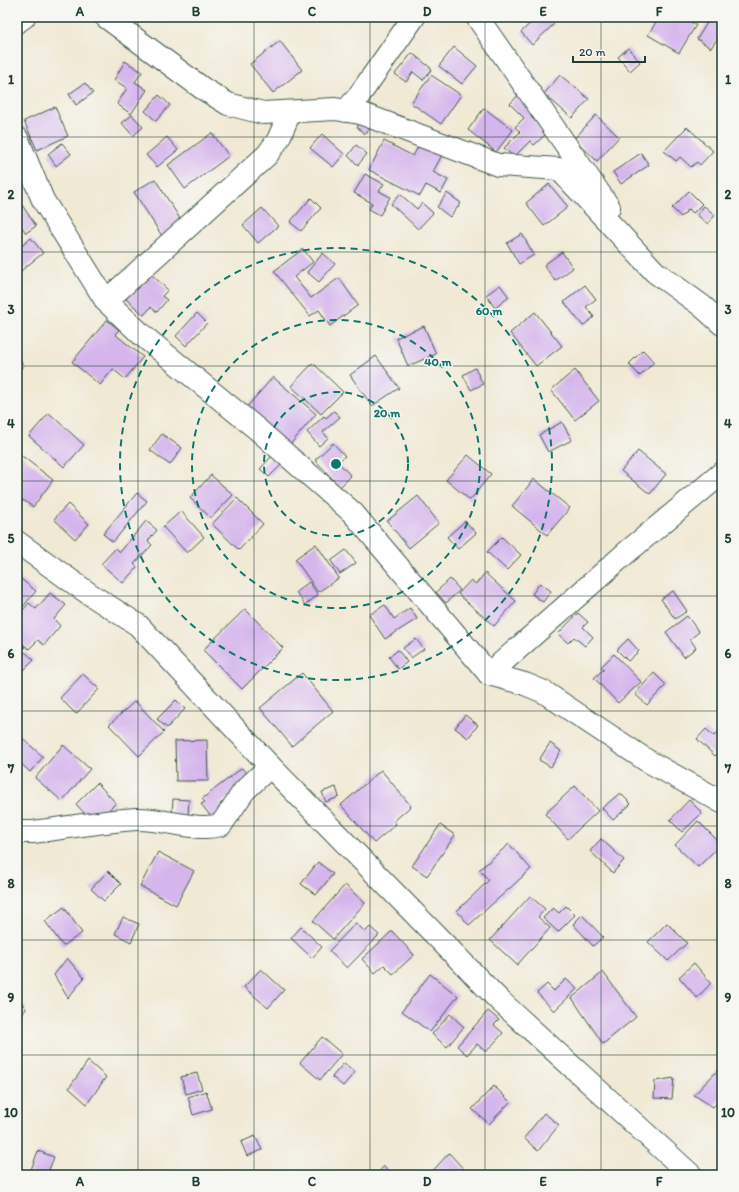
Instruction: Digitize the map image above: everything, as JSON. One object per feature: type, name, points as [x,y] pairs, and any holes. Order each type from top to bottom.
[{"type":"street","points":[[17,22],[24,17]]},
{"type":"street","points":[[106,17],[202,88],[228,104],[263,113],[335,109],[360,113],[498,165],[559,169],[654,272],[702,306],[722,324]]},
{"type":"street","points":[[346,111],[358,97],[414,17]]},
{"type":"street","points":[[477,17],[654,272]]},
{"type":"street","points":[[106,301],[267,155],[278,140],[290,112]]},
{"type":"street","points":[[17,138],[43,200],[106,301],[142,335],[257,429],[353,513],[489,674],[526,684],[544,692],[646,760],[722,802]]},
{"type":"street","points":[[489,674],[626,553],[722,473]]},
{"type":"street","points":[[17,542],[88,593],[138,625],[270,766],[499,1000],[691,1175]]},
{"type":"street","points":[[17,832],[33,832],[137,819],[160,820],[209,828],[221,825],[244,791],[270,766]]},
{"type":"building","points":[[537,17],[547,17],[554,24],[532,45],[521,32]]},
{"type":"building","points":[[659,17],[689,17],[688,20],[696,25],[679,53],[648,35]]},
{"type":"building","points":[[710,18],[722,26],[722,31],[711,48],[697,39]]},
{"type":"building","points":[[280,41],[302,70],[273,93],[250,64]]},
{"type":"building","points":[[454,47],[477,66],[462,84],[439,66]]},
{"type":"building","points":[[628,48],[640,62],[630,71],[618,57]]},
{"type":"building","points":[[412,53],[432,69],[423,80],[413,72],[406,82],[395,74]]},
{"type":"building","points":[[125,61],[142,72],[135,82],[147,90],[131,114],[117,104],[127,88],[114,80]]},
{"type":"building","points":[[431,75],[461,95],[441,124],[411,103]]},
{"type":"building","points":[[560,75],[589,99],[572,118],[544,94]]},
{"type":"building","points":[[85,83],[93,93],[76,105],[69,94]]},
{"type":"building","points":[[520,93],[538,110],[531,117],[547,133],[534,145],[530,141],[514,157],[504,148],[520,132],[515,127],[524,118],[510,104]]},
{"type":"building","points":[[159,95],[170,105],[156,121],[145,111]]},
{"type":"building","points":[[55,107],[68,136],[37,150],[24,121]]},
{"type":"building","points":[[484,108],[513,130],[496,152],[468,130]]},
{"type":"building","points":[[132,115],[143,127],[133,136],[122,123]]},
{"type":"building","points":[[596,115],[619,137],[597,161],[574,139]]},
{"type":"building","points":[[364,118],[373,125],[365,134],[357,127]]},
{"type":"building","points":[[687,127],[713,151],[700,165],[697,162],[691,167],[680,157],[676,161],[664,151]]},
{"type":"building","points":[[212,133],[229,156],[185,189],[168,165]]},
{"type":"building","points":[[322,134],[344,154],[333,167],[310,148]]},
{"type":"building","points":[[167,137],[178,150],[157,167],[146,155]]},
{"type":"building","points":[[384,141],[413,156],[420,143],[442,155],[433,172],[448,180],[441,193],[426,185],[420,196],[369,170]]},
{"type":"building","points":[[62,143],[71,154],[56,166],[48,154]]},
{"type":"building","points":[[356,145],[367,154],[358,165],[348,156]]},
{"type":"building","points":[[641,153],[649,165],[621,184],[613,172]]},
{"type":"building","points":[[365,174],[384,184],[379,191],[390,197],[380,215],[369,209],[372,203],[354,193]]},
{"type":"building","points":[[155,179],[182,222],[162,236],[134,192]]},
{"type":"building","points":[[549,184],[568,207],[544,226],[526,203]]},
{"type":"building","points":[[689,191],[702,204],[693,213],[689,209],[681,217],[672,208]]},
{"type":"building","points":[[447,193],[461,203],[450,217],[437,207]]},
{"type":"building","points":[[400,194],[417,209],[422,203],[433,213],[418,229],[391,204]]},
{"type":"building","points":[[311,198],[321,208],[301,231],[290,222]]},
{"type":"building","points":[[22,205],[36,226],[26,233],[17,220],[17,208]]},
{"type":"building","points":[[704,206],[715,215],[708,224],[697,215]]},
{"type":"building","points":[[262,208],[278,226],[258,243],[243,225]]},
{"type":"building","points":[[522,234],[534,255],[519,264],[507,243]]},
{"type":"building","points":[[31,238],[43,253],[17,274],[17,250]]},
{"type":"building","points":[[303,249],[313,262],[294,277],[311,298],[339,278],[358,305],[330,326],[319,310],[310,316],[274,271]]},
{"type":"building","points":[[562,252],[573,268],[555,281],[544,265]]},
{"type":"building","points":[[323,253],[335,264],[319,282],[307,272]]},
{"type":"building","points":[[150,273],[168,290],[162,296],[167,300],[157,312],[151,307],[144,315],[126,299]]},
{"type":"building","points":[[500,285],[509,297],[495,308],[486,295]]},
{"type":"building","points":[[585,285],[596,299],[586,307],[594,317],[583,326],[564,302]]},
{"type":"building","points":[[535,312],[562,346],[536,366],[510,333]]},
{"type":"building","points":[[197,313],[207,323],[186,346],[176,336]]},
{"type":"building","points":[[107,320],[119,330],[115,334],[143,357],[125,379],[113,369],[100,385],[72,362]]},
{"type":"building","points":[[424,326],[436,354],[408,366],[396,338]]},
{"type":"building","points":[[643,350],[654,362],[640,376],[629,364]]},
{"type":"building","points":[[376,356],[399,388],[372,406],[350,375]]},
{"type":"building","points":[[17,358],[24,365],[17,373]]},
{"type":"building","points":[[313,363],[343,392],[321,414],[291,386]]},
{"type":"building","points":[[475,368],[483,384],[471,390],[463,375]]},
{"type":"building","points":[[575,370],[599,401],[575,420],[551,390]]},
{"type":"building","points":[[273,377],[316,414],[288,447],[245,409]]},
{"type":"building","points":[[334,411],[340,417],[323,432],[328,438],[319,446],[307,432],[324,416],[326,418]]},
{"type":"building","points":[[49,413],[84,445],[64,467],[29,436]]},
{"type":"building","points":[[562,422],[572,440],[548,452],[539,435]]},
{"type":"building","points":[[162,434],[182,448],[170,465],[150,450]]},
{"type":"building","points":[[333,443],[345,456],[338,462],[351,476],[340,487],[315,460]]},
{"type":"building","points":[[638,451],[666,474],[650,494],[621,471]]},
{"type":"building","points":[[17,452],[53,480],[33,507],[23,500],[21,503],[17,500]]},
{"type":"building","points":[[468,455],[491,474],[470,500],[446,480]]},
{"type":"building","points":[[272,456],[281,465],[269,477],[260,469]]},
{"type":"building","points":[[211,475],[233,495],[211,518],[190,498]]},
{"type":"building","points":[[534,479],[570,508],[547,535],[512,506]]},
{"type":"building","points":[[137,493],[147,501],[113,542],[103,534]]},
{"type":"building","points":[[418,496],[439,523],[409,548],[387,521]]},
{"type":"building","points":[[237,498],[263,524],[239,550],[212,524]]},
{"type":"building","points":[[68,504],[89,524],[75,539],[54,519]]},
{"type":"building","points":[[181,511],[204,537],[187,553],[163,527]]},
{"type":"building","points":[[146,521],[157,530],[148,541],[152,545],[134,564],[137,567],[123,583],[101,564],[116,548],[120,552]]},
{"type":"building","points":[[465,521],[476,533],[458,549],[447,537]]},
{"type":"building","points":[[502,537],[521,555],[507,570],[487,552]]},
{"type":"building","points":[[316,544],[339,578],[318,592],[295,559]]},
{"type":"building","points":[[346,550],[356,563],[340,574],[331,561]]},
{"type":"building","points":[[485,573],[516,601],[494,626],[458,594],[471,580],[476,584]]},
{"type":"building","points":[[17,576],[36,591],[22,608],[17,604]]},
{"type":"building","points":[[450,579],[460,590],[446,603],[436,592]]},
{"type":"building","points":[[309,582],[318,595],[305,605],[296,592]]},
{"type":"building","points":[[540,583],[551,591],[543,602],[532,594]]},
{"type":"building","points":[[673,591],[687,611],[675,619],[661,599]]},
{"type":"building","points":[[50,593],[66,605],[54,619],[60,626],[44,645],[38,640],[29,649],[17,639],[17,617],[29,603],[36,609]]},
{"type":"building","points":[[385,605],[394,619],[410,608],[417,619],[385,639],[369,615]]},
{"type":"building","points":[[245,609],[283,648],[242,689],[203,650]]},
{"type":"building","points":[[578,613],[588,622],[583,627],[593,637],[585,646],[574,637],[568,643],[558,634]]},
{"type":"building","points":[[687,616],[699,632],[690,639],[696,648],[684,657],[666,632]]},
{"type":"building","points":[[416,639],[424,649],[411,658],[403,648]]},
{"type":"building","points":[[628,639],[639,651],[628,661],[617,650]]},
{"type":"building","points":[[17,640],[25,647],[17,657]]},
{"type":"building","points":[[398,650],[407,662],[398,669],[389,657]]},
{"type":"building","points":[[25,652],[34,660],[21,673],[17,670],[17,660]]},
{"type":"building","points":[[614,654],[641,682],[618,703],[594,678],[604,669],[601,667]]},
{"type":"building","points":[[302,673],[333,711],[292,746],[260,708]]},
{"type":"building","points":[[654,673],[666,685],[647,705],[635,694]]},
{"type":"building","points":[[83,674],[99,689],[76,714],[60,698]]},
{"type":"building","points":[[176,700],[185,709],[167,728],[157,719]]},
{"type":"building","points":[[135,701],[164,732],[139,756],[109,725]]},
{"type":"building","points":[[465,715],[478,725],[468,738],[455,728]]},
{"type":"building","points":[[722,728],[722,748],[715,756],[697,739],[706,729],[714,736]]},
{"type":"building","points":[[18,734],[43,757],[30,772],[17,760]]},
{"type":"building","points":[[207,740],[208,781],[176,781],[175,741]]},
{"type":"building","points":[[550,743],[561,751],[551,767],[539,760]]},
{"type":"building","points":[[63,745],[90,769],[62,801],[35,778]]},
{"type":"building","points":[[242,768],[252,780],[220,804],[224,810],[213,819],[201,804],[205,802],[202,799]]},
{"type":"building","points":[[381,770],[411,806],[394,821],[396,824],[374,843],[341,805]]},
{"type":"building","points":[[97,783],[116,803],[94,824],[76,804]]},
{"type":"building","points":[[575,786],[598,811],[568,839],[545,814]]},
{"type":"building","points":[[336,787],[339,797],[326,802],[322,792]]},
{"type":"building","points":[[620,793],[631,804],[613,820],[602,808]]},
{"type":"building","points":[[173,799],[189,800],[188,815],[172,814]]},
{"type":"building","points":[[689,800],[702,813],[682,832],[670,820]]},
{"type":"building","points":[[698,821],[721,844],[698,867],[675,845]]},
{"type":"building","points":[[440,825],[455,835],[427,876],[412,866]]},
{"type":"building","points":[[601,839],[624,860],[613,873],[590,851]]},
{"type":"building","points":[[509,844],[531,869],[469,925],[457,911],[489,880],[479,870]]},
{"type":"building","points":[[158,852],[194,871],[176,905],[140,886]]},
{"type":"building","points":[[318,862],[333,874],[316,895],[301,884]]},
{"type":"building","points":[[108,871],[121,884],[104,901],[91,889]]},
{"type":"building","points":[[345,885],[365,903],[333,939],[313,921]]},
{"type":"building","points":[[530,896],[545,909],[538,917],[550,928],[517,965],[490,940]]},
{"type":"building","points":[[566,906],[575,915],[558,932],[543,918],[553,908],[559,913]]},
{"type":"building","points":[[64,907],[82,933],[63,946],[45,921]]},
{"type":"building","points":[[582,915],[603,937],[593,946],[573,924]]},
{"type":"building","points":[[123,917],[139,924],[131,942],[115,934]]},
{"type":"building","points":[[356,923],[365,932],[370,927],[379,935],[347,968],[329,951]]},
{"type":"building","points":[[667,923],[687,943],[668,961],[648,942]]},
{"type":"building","points":[[301,927],[322,947],[312,958],[291,938]]},
{"type":"building","points":[[392,931],[414,955],[393,974],[384,965],[375,973],[362,959]]},
{"type":"building","points":[[67,958],[84,978],[68,998],[54,975]]},
{"type":"building","points":[[694,963],[711,983],[697,998],[679,977]]},
{"type":"building","points":[[261,969],[284,990],[268,1008],[244,987]]},
{"type":"building","points":[[603,972],[636,1017],[603,1044],[572,998]]},
{"type":"building","points":[[430,974],[458,996],[430,1032],[402,1011]]},
{"type":"building","points":[[566,979],[577,989],[554,1011],[537,993],[547,984],[554,991]]},
{"type":"building","points":[[17,995],[26,1009],[17,1021]]},
{"type":"building","points":[[488,1011],[499,1020],[494,1025],[503,1033],[486,1052],[477,1044],[467,1055],[457,1046]]},
{"type":"building","points":[[450,1014],[464,1027],[447,1047],[432,1034]]},
{"type":"building","points":[[322,1037],[342,1054],[320,1080],[300,1063]]},
{"type":"building","points":[[88,1061],[106,1077],[87,1104],[69,1088]]},
{"type":"building","points":[[344,1063],[355,1072],[343,1086],[332,1077]]},
{"type":"building","points":[[717,1071],[722,1075],[722,1098],[713,1107],[694,1095]]},
{"type":"building","points":[[197,1073],[202,1089],[186,1094],[181,1077]]},
{"type":"building","points":[[674,1078],[672,1099],[654,1098],[655,1081]]},
{"type":"building","points":[[494,1086],[510,1102],[489,1124],[472,1109]]},
{"type":"building","points":[[206,1091],[212,1109],[193,1115],[188,1097]]},
{"type":"building","points":[[544,1113],[559,1125],[538,1151],[524,1138]]},
{"type":"building","points":[[255,1136],[262,1150],[247,1156],[241,1142]]},
{"type":"building","points":[[38,1151],[54,1157],[47,1175],[29,1175]]},
{"type":"building","points":[[449,1153],[469,1175],[429,1175]]},
{"type":"building","points":[[384,1166],[392,1175],[376,1175]]}]
